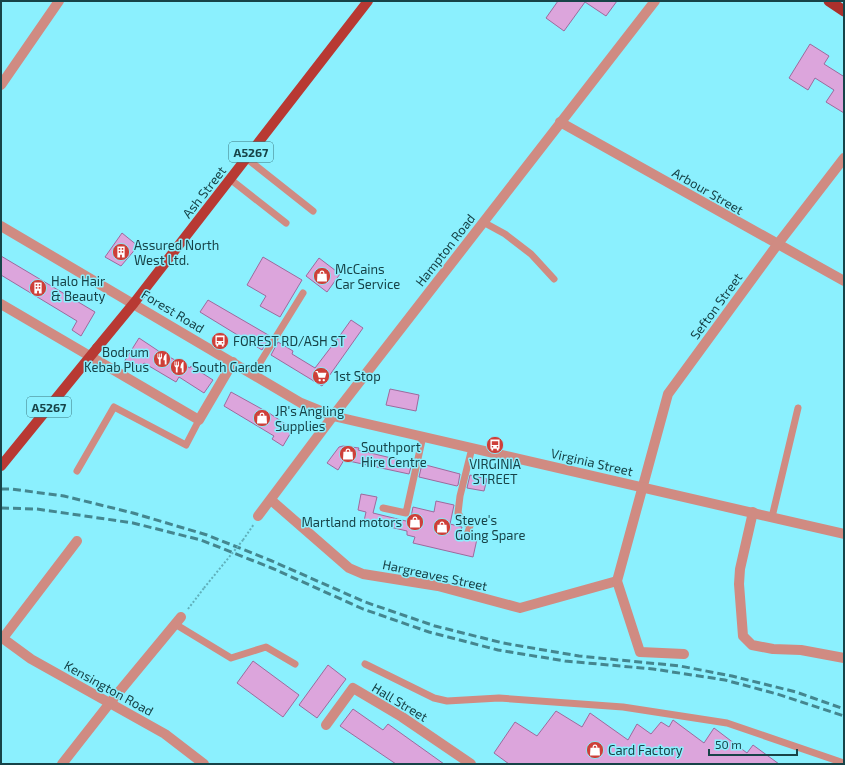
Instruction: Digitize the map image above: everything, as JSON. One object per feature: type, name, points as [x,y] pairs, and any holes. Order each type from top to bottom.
[{"type":"highway","points":[[829,1],[844,11]]},
{"type":"main road","name":"Ash Street","points":[[134,303],[368,1]]},
{"type":"main road","name":"A5267","points":[[1,466],[134,303]]},
{"type":"street","points":[[1,85],[60,1]]},
{"type":"street","name":"Hampton Road","points":[[258,516],[333,416],[655,1]]},
{"type":"street","name":"Arbour Street","points":[[560,122],[777,245],[844,281]]},
{"type":"street","name":"Sefton Street","points":[[617,581],[668,394],[777,245],[844,158]]},
{"type":"street","name":"Forest Road","points":[[1,226],[134,303],[301,403],[333,416]]},
{"type":"street","points":[[1,304],[199,420],[233,362]]},
{"type":"street","name":"Virginia Street","points":[[333,416],[642,486],[844,534]]},
{"type":"street","name":"Hargreaves Street","points":[[271,500],[349,568],[363,574],[438,586],[520,608],[617,581]]},
{"type":"street","points":[[753,512],[740,569],[739,584],[743,636],[752,645],[773,649],[801,650],[844,658]]},
{"type":"street","points":[[2,638],[77,541]]},
{"type":"street","points":[[617,581],[640,652],[684,654]]},
{"type":"street","points":[[62,764],[178,620]]},
{"type":"street","name":"Kensington Road","points":[[2,638],[31,659],[164,734],[204,764]]},
{"type":"street","name":"Hall Street","points":[[326,725],[353,688],[402,717],[471,764]]},
{"type":"lane","points":[[246,158],[313,211]]},
{"type":"lane","points":[[230,179],[286,223]]},
{"type":"lane","points":[[483,222],[504,234],[532,254],[554,279]]},
{"type":"lane","points":[[253,374],[303,293]]},
{"type":"lane","points":[[77,471],[114,407],[186,444],[199,420]]},
{"type":"lane","points":[[772,517],[798,408]]},
{"type":"lane","points":[[383,508],[406,513],[423,436]]},
{"type":"lane","points":[[468,532],[470,526],[463,521],[458,514],[460,496],[472,448]]},
{"type":"lane","points":[[178,620],[231,658],[266,647],[295,664]]},
{"type":"lane","points":[[366,664],[434,698],[447,701],[499,698],[623,707],[727,723],[844,763]]},
{"type":"path","points":[[192,604],[253,526]]},
{"type":"building","points":[[558,1],[617,1],[606,16],[585,2],[564,31],[546,18]]},
{"type":"building","points":[[810,44],[829,56],[824,64],[843,76],[844,74],[844,113],[826,102],[834,90],[815,78],[808,90],[789,78]]},
{"type":"building","name":"Assured North West Ltd.","points":[[122,233],[138,246],[121,266],[105,257]]},
{"type":"building","points":[[1,256],[95,312],[81,336],[72,330],[77,321],[1,275]]},
{"type":"building","points":[[263,257],[302,280],[280,317],[260,306],[266,296],[247,285]]},
{"type":"building","points":[[319,258],[340,274],[327,292],[306,276]]},
{"type":"building","points":[[208,300],[270,336],[262,350],[200,312]]},
{"type":"building","points":[[351,320],[363,328],[322,386],[271,355],[278,342],[293,351],[292,354],[315,368]]},
{"type":"building","points":[[139,338],[160,352],[190,368],[191,366],[213,380],[204,393],[179,377],[176,382],[144,363],[139,371],[124,362]]},
{"type":"building","points":[[390,389],[419,395],[416,411],[386,405]]},
{"type":"building","points":[[231,392],[269,413],[293,429],[283,446],[272,439],[274,436],[224,406]]},
{"type":"building","points":[[339,447],[359,448],[358,450],[412,463],[409,474],[344,460],[338,470],[327,463]]},
{"type":"building","points":[[422,464],[460,474],[458,485],[419,477]]},
{"type":"building","points":[[470,475],[487,479],[484,491],[467,488]]},
{"type":"building","points":[[361,494],[377,497],[373,513],[410,522],[413,507],[434,512],[436,501],[454,505],[450,524],[462,527],[460,534],[477,539],[473,557],[413,543],[415,537],[407,535],[407,531],[364,521],[366,512],[358,510]]},
{"type":"building","points":[[253,661],[299,695],[283,717],[237,683]]},
{"type":"building","points":[[328,665],[346,679],[317,718],[299,705]]},
{"type":"building","points":[[353,709],[383,730],[388,724],[444,764],[396,764],[340,726]]},
{"type":"building","points":[[556,711],[582,727],[590,713],[628,740],[637,724],[651,734],[661,722],[669,727],[673,720],[704,743],[714,728],[747,753],[753,745],[779,764],[509,764],[494,753],[515,722],[537,736]]},
{"type":"railway","points":[[1,489],[64,496],[133,513],[207,535],[272,561],[365,602],[435,626],[503,643],[579,656],[680,666],[732,676],[796,692],[844,709]]},
{"type":"railway","points":[[1,508],[37,509],[133,523],[201,540],[274,569],[363,609],[429,632],[498,650],[565,661],[653,669],[725,680],[777,694],[844,716]]},
{"type":"place","name":"Assured North West Ltd.","points":[[121,252]]},
{"type":"place","name":"McCains Car Service","points":[[322,276]]},
{"type":"place","name":"Halo Hair & Beauty","points":[[38,288]]},
{"type":"place","name":"FOREST RD/ASH ST","points":[[220,341]]},
{"type":"place","name":"Bodrum Kebab Plus","points":[[162,359]]},
{"type":"place","name":"South Garden","points":[[179,367]]},
{"type":"place","name":"1st Stop","points":[[321,376]]},
{"type":"place","name":"JR's Angling Supplies","points":[[262,418]]},
{"type":"place","name":"VIRGINIA STREET","points":[[495,445]]},
{"type":"place","name":"Southport Hire Centre","points":[[348,454]]},
{"type":"place","name":"Martland motors","points":[[415,522]]},
{"type":"place","name":"Steve's Going Spare","points":[[442,527]]},
{"type":"place","name":"Card Factory","points":[[595,750]]}]
